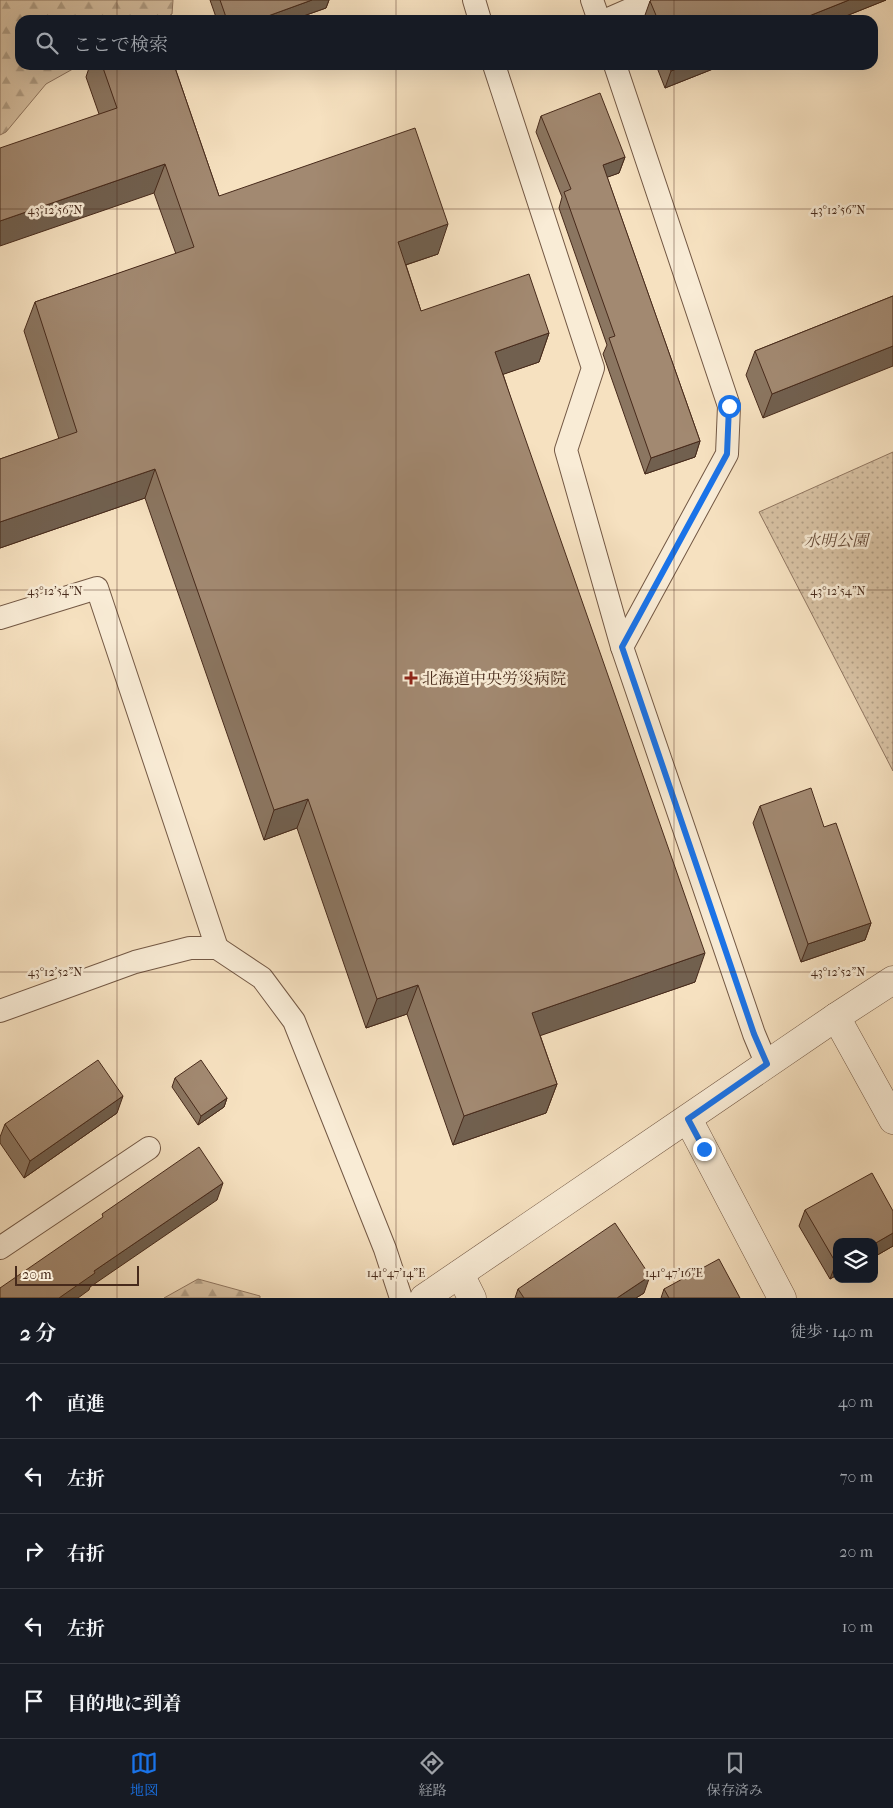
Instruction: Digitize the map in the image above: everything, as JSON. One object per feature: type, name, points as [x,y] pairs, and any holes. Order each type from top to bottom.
[{"type":"street","points":[[424,1298],[836,1016],[893,980]]},
{"type":"street","points":[[836,1016],[893,1120]]},
{"type":"street","points":[[688,1119],[782,1298]]},
{"type":"street","points":[[460,1274],[472,1298]]},
{"type":"lane","points":[[474,0],[478,15]]},
{"type":"lane","points":[[592,0],[597,15]]},
{"type":"lane","points":[[618,15],[652,0]]},
{"type":"lane","points":[[496,70],[593,368],[566,450],[622,647],[754,1034],[767,1064]]},
{"type":"lane","points":[[617,70],[729,406],[727,454],[622,647]]},
{"type":"lane","points":[[0,618],[97,588],[217,948]]},
{"type":"lane","points":[[0,1011],[135,962],[190,948],[217,948],[262,978],[294,1021],[385,1249],[401,1298]]},
{"type":"lane","points":[[0,1248],[149,1148]]},
{"type":"green space","points":[[0,0],[173,0],[170,15],[15,15],[15,70],[71,70],[46,84],[6,132],[0,135]]},
{"type":"green space","name":"水明公園","points":[[893,452],[893,771],[759,512]]},
{"type":"green space","points":[[198,1279],[260,1296],[260,1298],[164,1298]]},
{"type":"building","points":[[220,0],[312,0],[271,15],[225,15]]},
{"type":"building","points":[[849,0],[812,15],[656,15],[650,1]]},
{"type":"building","points":[[104,70],[176,70],[219,196],[415,128],[448,224],[398,242],[421,311],[529,274],[549,333],[495,352],[705,953],[532,1013],[557,1084],[464,1116],[418,985],[377,999],[308,799],[274,810],[155,469],[0,522],[0,459],[77,432],[35,302],[194,247],[165,164],[0,221],[0,148],[117,108]]},
{"type":"building","points":[[600,93],[625,157],[603,165],[700,441],[651,458],[609,338],[615,336],[564,192],[571,189],[541,116]]},
{"type":"building","points":[[893,296],[893,346],[772,394],[755,351]]},
{"type":"building","points":[[811,788],[824,827],[836,823],[871,923],[808,944],[760,806]]},
{"type":"building","points":[[98,1060],[123,1096],[30,1161],[5,1124]]},
{"type":"building","points":[[201,1060],[227,1098],[201,1116],[175,1078]]},
{"type":"building","points":[[199,1147],[223,1183],[94,1271],[95,1273],[59,1298],[0,1298],[0,1288],[103,1217],[102,1214]]},
{"type":"building","points":[[872,1173],[893,1211],[893,1233],[878,1242],[878,1238],[833,1238],[833,1258],[805,1210]]},
{"type":"building","points":[[615,1223],[650,1276],[617,1298],[524,1298],[518,1289]]},
{"type":"building","points":[[719,1259],[740,1298],[669,1298],[664,1289]]},
{"type":"place","name":"北海道中央労災病院","points":[[411,678]]},
{"type":"route","points":[[704,1149],[688,1119],[767,1064],[754,1034],[622,647],[727,454],[729,406]]}]
